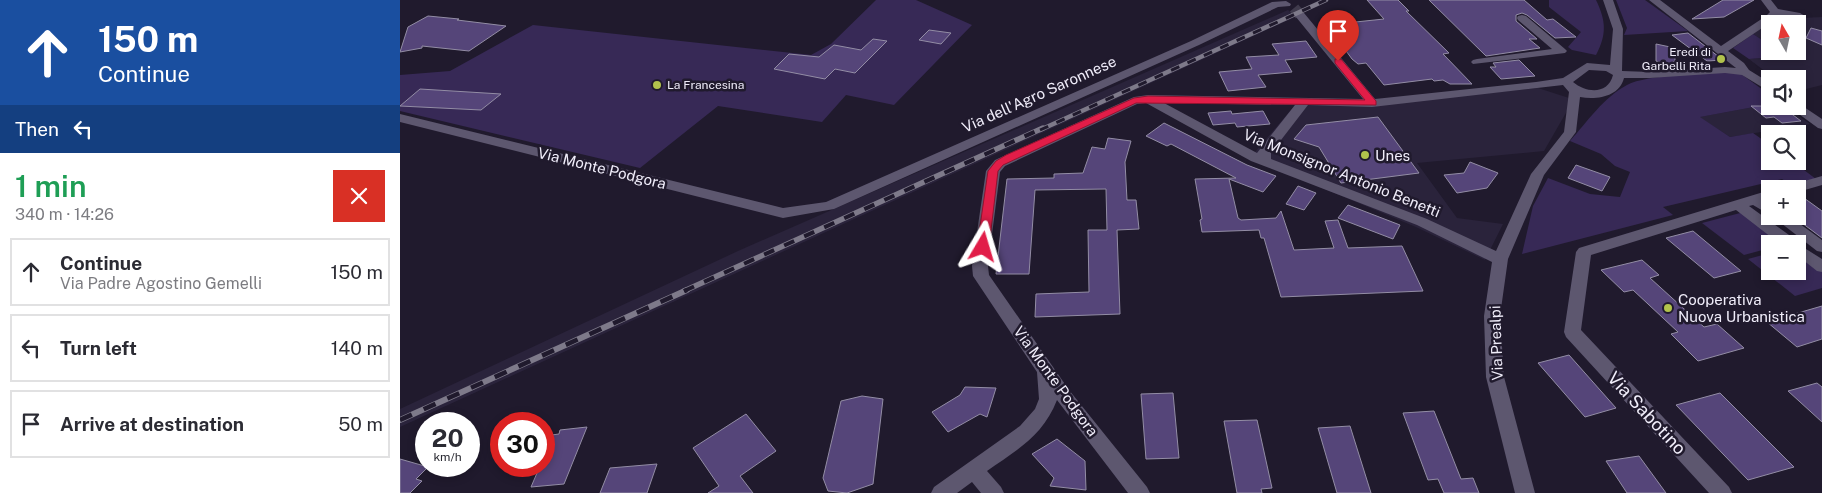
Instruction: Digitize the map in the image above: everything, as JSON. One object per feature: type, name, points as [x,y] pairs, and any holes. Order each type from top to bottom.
[{"type":"street","points":[[1608,0],[1618,29],[1616,76]]},
{"type":"street","points":[[1654,0],[1740,65],[1745,72],[1761,82]]},
{"type":"street","points":[[1766,0],[1775,12],[1794,15]]},
{"type":"street","name":"Via dell'Agro Saronnese","points":[[804,210],[829,206],[1195,43],[1276,4],[1290,7]]},
{"type":"street","points":[[1290,7],[1372,103]]},
{"type":"street","points":[[1721,51],[1770,18],[1775,12]]},
{"type":"street","points":[[1477,62],[1561,51],[1522,18]]},
{"type":"street","points":[[1571,87],[1587,66],[1618,49]]},
{"type":"street","points":[[1587,66],[1600,66],[1616,76],[1726,70],[1745,72]]},
{"type":"street","name":"Via Prealpi","points":[[1572,119],[1616,76]]},
{"type":"street","points":[[1148,99],[1372,103],[1536,86],[1571,87],[1585,94],[1599,94]]},
{"type":"street","name":"Via Prealpi","points":[[1525,493],[1495,377],[1492,316],[1500,259],[1538,174],[1570,132],[1572,119],[1571,87]]},
{"type":"street","name":"Via Monte Podgora","points":[[1140,493],[1063,394],[984,282],[980,266],[993,171],[1000,163],[1134,101],[1148,99]]},
{"type":"street","name":"Via Monsignor Antonio Benetti","points":[[1148,99],[1256,158],[1422,222],[1500,259]]},
{"type":"street","points":[[1264,160],[1264,153],[1304,102]]},
{"type":"street","points":[[1806,114],[1822,126]]},
{"type":"street","name":"Via Monte Podgora","points":[[400,118],[783,213],[804,210]]},
{"type":"street","points":[[1806,185],[1822,180]]},
{"type":"street","points":[[1738,205],[1761,198]]},
{"type":"street","points":[[1756,200],[1761,204]]},
{"type":"street","points":[[1738,205],[1779,235]]},
{"type":"street","name":"Via Sabotino","points":[[1722,493],[1572,332],[1584,252],[1738,205]]},
{"type":"street","points":[[1791,225],[1822,247]]},
{"type":"street","points":[[1806,255],[1822,267]]},
{"type":"street","points":[[941,493],[1027,432],[1042,414],[1048,399],[1045,368]]},
{"type":"street","points":[[973,469],[994,493]]},
{"type":"shaded area","name":"La Francesina","points":[[876,0],[916,0],[972,25],[894,105],[846,95],[822,122],[718,106],[640,168],[400,111],[400,75],[450,71],[533,25],[811,55],[831,44]]},
{"type":"shaded area","points":[[1549,0],[1596,0],[1602,14],[1604,28],[1600,47],[1596,55],[1572,50],[1568,47],[1581,32],[1549,7]]},
{"type":"shaded area","points":[[1616,0],[1645,0],[1688,31],[1624,35],[1627,28]]},
{"type":"shaded area","points":[[1288,10],[1295,17],[433,412],[415,412],[415,420],[400,427],[400,409],[738,251]]},
{"type":"shaded area","points":[[1822,17],[1822,85],[1806,89],[1806,70],[1763,70],[1749,59],[1806,60],[1806,18]]},
{"type":"shaded area","points":[[1761,28],[1761,39],[1753,34]]},
{"type":"shaded area","points":[[1753,34],[1761,39],[1761,58],[1749,59],[1733,48]]},
{"type":"shaded area","points":[[1734,72],[1741,74],[1761,88],[1761,106],[1700,117],[1730,137],[1753,133],[1761,139],[1761,170],[1804,170],[1816,179],[1806,182],[1806,180],[1761,180],[1761,184],[1663,207],[1673,215],[1522,254],[1533,206],[1548,178],[1590,194],[1620,197],[1630,172],[1615,166],[1601,154],[1570,141],[1596,110],[1619,90],[1636,81],[1679,75]]},
{"type":"shaded area","points":[[1538,88],[1569,98],[1567,111],[1544,151],[1417,163],[1457,218],[1503,224],[1485,260],[1416,227],[1250,158],[1295,105],[1369,105]]},
{"type":"shaded area","points":[[1761,106],[1761,115],[1798,115],[1810,124],[1761,125],[1761,132],[1730,137],[1699,117]]},
{"type":"shaded area","points":[[1744,212],[1775,235],[1761,235],[1761,250],[1744,255],[1702,223]]},
{"type":"shaded area","points":[[1761,255],[1761,269],[1748,259]]},
{"type":"shaded area","points":[[1806,257],[1822,269],[1822,288],[1795,296],[1775,280],[1806,280]]},
{"type":"building","points":[[1367,0],[1398,0],[1409,11],[1406,11],[1449,53],[1443,54],[1472,84],[1450,84],[1443,80],[1434,81],[1432,79],[1384,85],[1366,63],[1358,64],[1352,59],[1327,25],[1384,19]]},
{"type":"building","points":[[1429,0],[1524,0],[1547,20],[1553,19],[1576,37],[1555,38],[1522,13],[1516,15],[1516,21],[1537,39],[1529,39],[1540,48],[1486,56]]},
{"type":"building","points":[[1723,0],[1754,0],[1724,17],[1692,19]]},
{"type":"building","points":[[428,16],[506,26],[469,51],[422,46],[422,48],[400,52],[408,27]]},
{"type":"building","points":[[1811,28],[1822,31],[1822,45],[1806,38]]},
{"type":"building","points":[[929,30],[951,33],[941,44],[919,40]]},
{"type":"building","points":[[1688,33],[1723,60],[1707,61],[1672,35]]},
{"type":"building","points":[[873,39],[887,41],[855,73],[835,69],[825,79],[774,69],[789,54],[819,57],[834,45],[861,50]]},
{"type":"building","points":[[1306,41],[1317,57],[1285,60],[1292,72],[1258,75],[1266,87],[1228,91],[1219,72],[1252,69],[1246,57],[1279,55],[1272,44]]},
{"type":"building","points":[[1656,44],[1675,48],[1675,61],[1667,65],[1656,61]]},
{"type":"building","points":[[1519,60],[1535,76],[1501,79],[1490,67],[1496,67],[1493,63]]},
{"type":"building","points":[[420,89],[501,94],[481,110],[400,106]]},
{"type":"building","points":[[1751,106],[1761,106],[1761,114]]},
{"type":"building","points":[[1231,111],[1232,114],[1263,111],[1270,124],[1237,127],[1235,123],[1213,125],[1208,113]]},
{"type":"building","points":[[1762,115],[1793,115],[1801,121],[1782,123],[1774,117],[1766,118]]},
{"type":"building","name":"Unes","points":[[1378,117],[1419,173],[1341,183],[1319,147],[1294,139],[1306,125]]},
{"type":"building","points":[[1164,123],[1247,165],[1276,176],[1263,192],[1229,179],[1238,218],[1241,220],[1276,218],[1281,211],[1294,250],[1334,248],[1325,221],[1338,220],[1348,248],[1402,246],[1423,291],[1281,297],[1264,238],[1261,238],[1259,230],[1202,232],[1200,220],[1202,219],[1195,179],[1236,178],[1171,144],[1167,146],[1146,136]]},
{"type":"building","points":[[1108,138],[1131,141],[1125,162],[1127,200],[1136,200],[1139,229],[1117,230],[1120,314],[1035,317],[1036,294],[1089,292],[1088,230],[1107,230],[1106,189],[1035,190],[1029,274],[996,274],[1007,179],[1054,178],[1054,174],[1083,173],[1092,147],[1105,149]]},
{"type":"building","points":[[1470,162],[1498,173],[1487,188],[1457,193],[1444,175],[1464,173]]},
{"type":"building","points":[[1576,165],[1610,177],[1602,191],[1568,178]]},
{"type":"building","points":[[1298,186],[1316,193],[1304,210],[1286,204]]},
{"type":"building","points":[[1806,199],[1822,211],[1822,238],[1805,225]]},
{"type":"building","points":[[1348,205],[1400,225],[1393,239],[1338,218]]},
{"type":"building","points":[[1693,231],[1741,271],[1714,278],[1666,238]]},
{"type":"building","name":"Cooperativa Nuova Urbanistica","points":[[1642,260],[1659,275],[1650,278],[1704,327],[1717,324],[1744,348],[1698,361],[1671,334],[1678,332],[1633,290],[1624,292],[1601,270]]},
{"type":"building","points":[[1822,306],[1822,339],[1797,347],[1767,322]]},
{"type":"building","points":[[1569,355],[1616,408],[1585,417],[1538,363]]},
{"type":"building","points":[[1817,383],[1822,387],[1822,422],[1788,391]]},
{"type":"building","points":[[965,387],[996,388],[987,417],[980,414],[948,432],[932,412],[960,395]]},
{"type":"building","points":[[1173,393],[1179,458],[1146,459],[1141,394]]},
{"type":"building","points":[[1720,393],[1794,467],[1748,480],[1676,405]]},
{"type":"building","points":[[862,396],[883,399],[873,484],[847,493],[828,491],[823,478],[841,401]]},
{"type":"building","points":[[1434,411],[1461,479],[1473,478],[1479,493],[1444,493],[1438,479],[1428,480],[1403,413]]},
{"type":"building","points":[[746,414],[776,451],[740,476],[753,493],[708,493],[719,486],[693,448]]},
{"type":"building","points":[[1257,420],[1272,488],[1261,489],[1262,493],[1237,493],[1224,421]]},
{"type":"building","points":[[1350,426],[1371,493],[1337,493],[1318,428]]},
{"type":"building","points":[[587,427],[564,484],[531,487],[535,477],[555,477],[555,435],[559,434],[560,430]]},
{"type":"building","points":[[1057,439],[1085,461],[1086,490],[1050,486],[1054,478],[1032,454]]},
{"type":"building","points":[[1639,456],[1666,493],[1627,493],[1606,461]]},
{"type":"building","points":[[400,459],[415,463],[415,477],[422,481],[410,493],[400,493]]},
{"type":"building","points":[[657,464],[647,493],[600,493],[610,468]]},
{"type":"tunnel","points":[[1294,8],[1300,15]]},
{"type":"railway","points":[[1040,130],[1326,0]]},
{"type":"railway","points":[[684,291],[1043,128]]},
{"type":"railway","points":[[400,420],[687,290]]},
{"type":"place","name":"Eredi di Garbelli Rita","points":[[1721,59]]},
{"type":"place","name":"La Francesina","points":[[657,85]]},
{"type":"place","name":"Unes","points":[[1365,155]]},
{"type":"place","name":"Cooperativa Nuova Urbanistica","points":[[1668,308]]},
{"type":"route","points":[[983,247],[993,171],[1000,163],[1009,158],[1134,101],[1148,99],[1372,103],[1338,61]]}]
